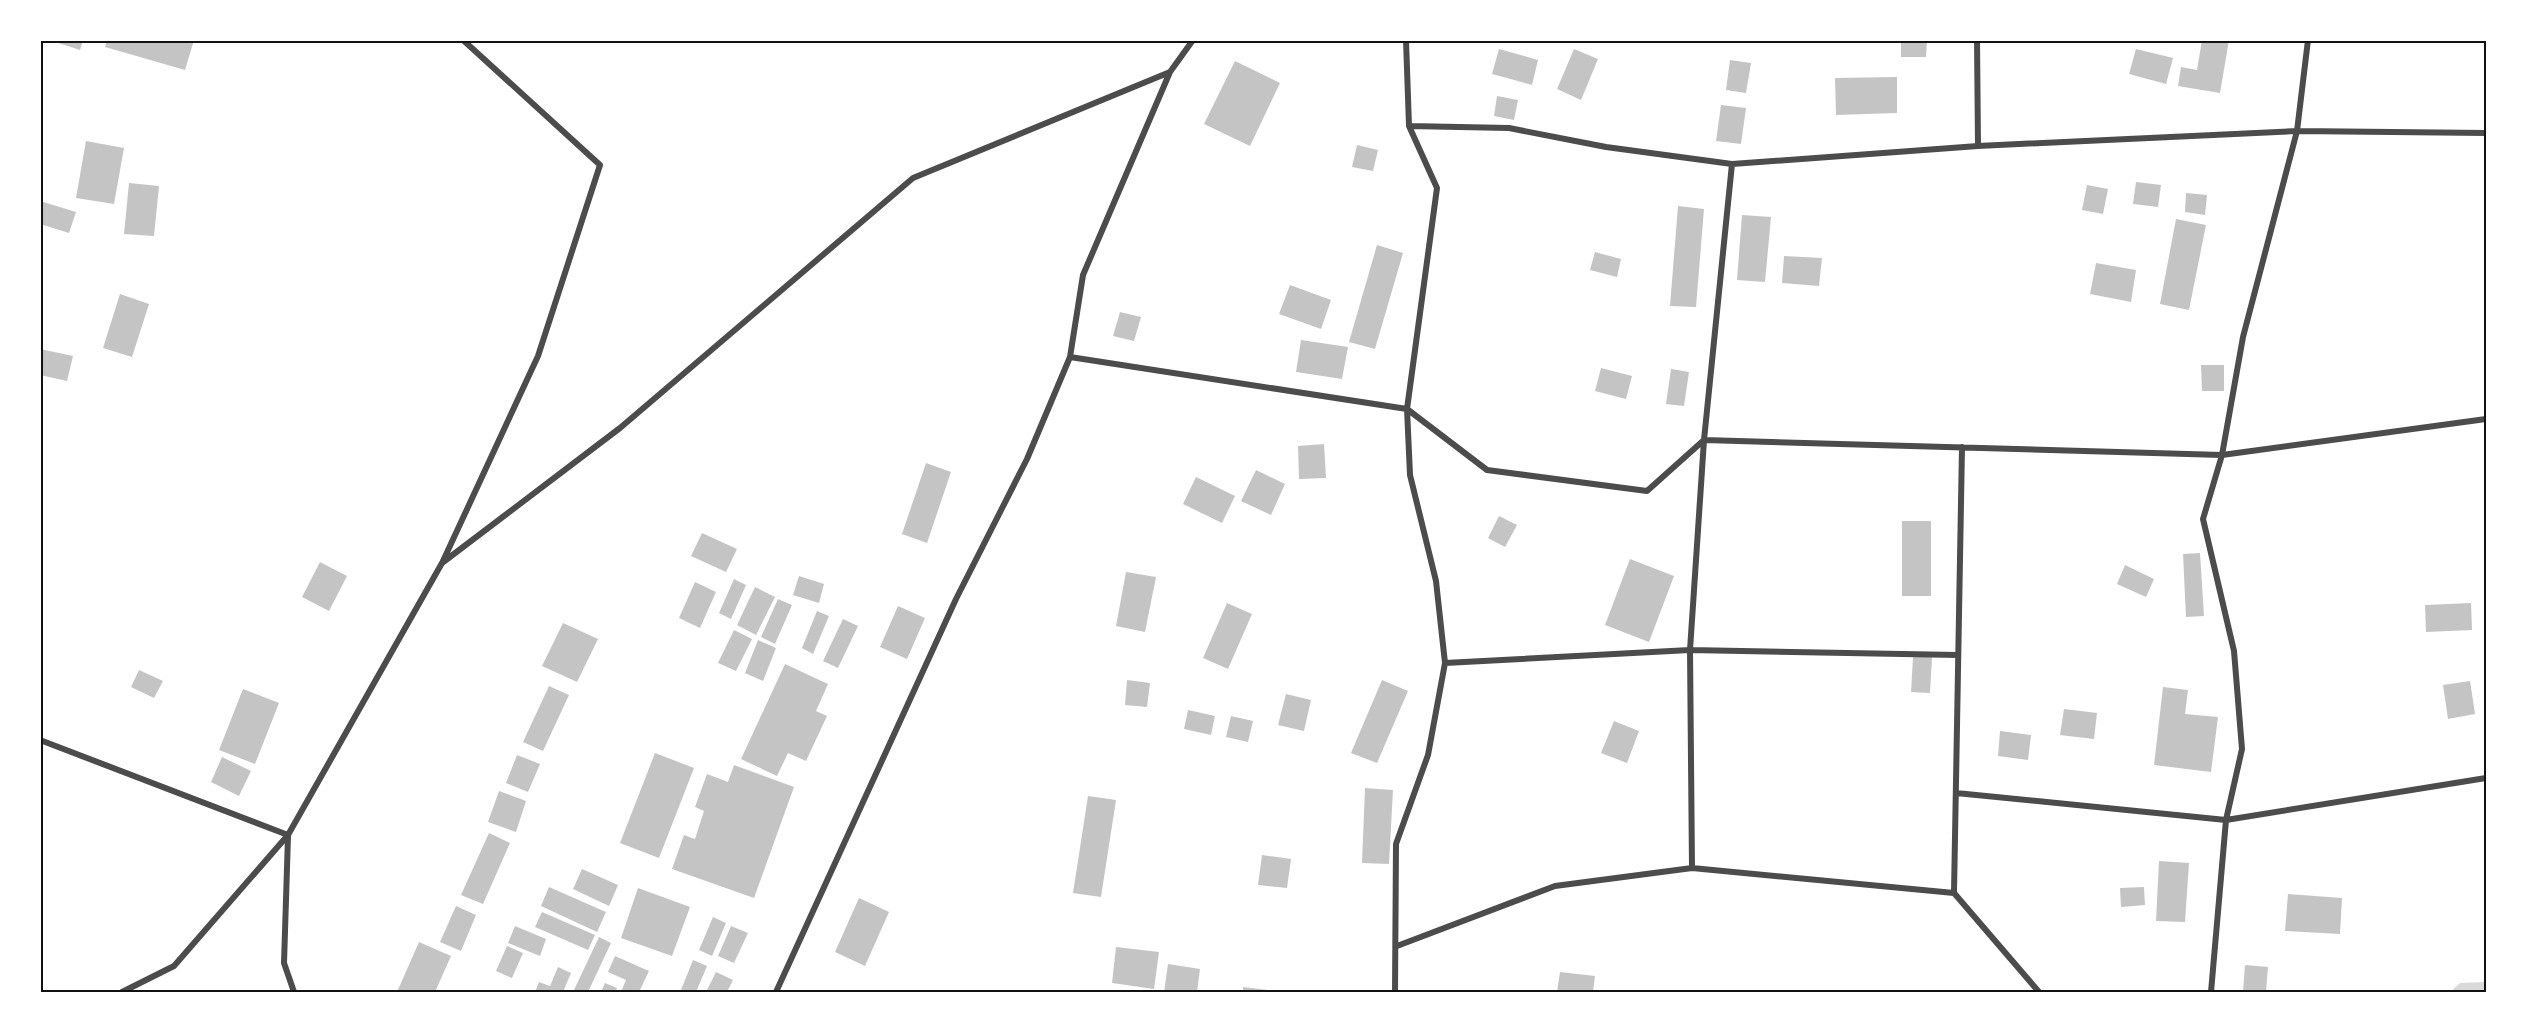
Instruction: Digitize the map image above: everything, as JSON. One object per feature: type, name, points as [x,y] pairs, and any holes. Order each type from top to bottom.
[{"type":"street","points":[[122,993],[174,966],[288,835],[442,563],[538,356],[600,165],[463,40]]},
{"type":"street","points":[[776,993],[956,598],[1027,459],[1070,357],[1083,275],[1170,72],[1193,40]]},
{"type":"street","points":[[1395,993],[1396,844],[1428,754],[1445,663],[1436,581],[1410,475],[1407,409],[1437,188],[1409,126],[1406,40]]},
{"type":"street","points":[[1977,40],[1978,146]]},
{"type":"street","points":[[2211,993],[2226,820],[2242,749],[2234,651],[2203,519],[2222,455],[2243,338],[2297,131],[2308,40]]},
{"type":"street","points":[[442,563],[620,428],[913,178],[1170,72]]},
{"type":"street","points":[[1409,126],[1509,128],[1606,147],[1732,164],[1978,146],[2297,131],[2487,133]]},
{"type":"street","points":[[1692,868],[1690,650],[1704,440],[1732,164]]},
{"type":"street","points":[[1070,357],[1407,409],[1487,471],[1647,491],[1704,440],[2222,455],[2487,419]]},
{"type":"street","points":[[1962,447],[1954,893],[2039,993]]},
{"type":"street","points":[[1445,663],[1690,650],[1958,655]]},
{"type":"street","points":[[40,740],[288,835]]},
{"type":"street","points":[[1956,793],[2226,820],[2487,778]]},
{"type":"street","points":[[288,835],[284,963],[294,993]]},
{"type":"street","points":[[1397,946],[1555,886],[1692,868],[1954,893]]},
{"type":"shaded area","points":[[2486,982],[2486,992],[2450,992],[2460,983]]},
{"type":"building","points":[[49,40],[83,40],[80,50]]},
{"type":"building","points":[[107,40],[194,40],[185,70],[105,47]]},
{"type":"building","points":[[1901,40],[1927,40],[1926,57],[1901,57]]},
{"type":"building","points":[[2202,40],[2229,40],[2220,93],[2178,86],[2181,67],[2197,70]]},
{"type":"building","points":[[1499,49],[1538,60],[1532,85],[1492,74]]},
{"type":"building","points":[[1574,49],[1598,59],[1581,100],[1557,89]]},
{"type":"building","points":[[2136,49],[2173,58],[2166,84],[2129,74]]},
{"type":"building","points":[[1730,60],[1751,63],[1746,93],[1726,90]]},
{"type":"building","points":[[1235,61],[1280,83],[1250,146],[1204,124]]},
{"type":"building","points":[[1897,77],[1897,113],[1836,115],[1835,78]]},
{"type":"building","points":[[1497,96],[1518,100],[1514,120],[1494,116]]},
{"type":"building","points":[[1721,105],[1746,108],[1741,144],[1716,141]]},
{"type":"building","points":[[86,141],[124,148],[114,204],[76,198]]},
{"type":"building","points":[[1357,145],[1378,150],[1373,171],[1352,167]]},
{"type":"building","points":[[2136,182],[2161,185],[2158,207],[2133,204]]},
{"type":"building","points":[[129,183],[159,186],[154,236],[124,234]]},
{"type":"building","points":[[2087,185],[2108,189],[2103,214],[2082,210]]},
{"type":"building","points":[[2186,193],[2207,195],[2205,215],[2185,212]]},
{"type":"building","points":[[40,201],[76,212],[69,233],[40,224]]},
{"type":"building","points":[[1678,206],[1704,209],[1696,307],[1670,306]]},
{"type":"building","points":[[1742,215],[1771,217],[1765,282],[1737,280]]},
{"type":"building","points":[[2176,219],[2206,225],[2189,310],[2160,304]]},
{"type":"building","points":[[1377,245],[1403,253],[1375,349],[1349,342]]},
{"type":"building","points":[[1595,252],[1621,259],[1617,277],[1590,270]]},
{"type":"building","points":[[1784,256],[1822,258],[1819,286],[1782,283]]},
{"type":"building","points":[[2096,263],[2136,270],[2131,302],[2090,294]]},
{"type":"building","points":[[1290,285],[1331,300],[1321,329],[1279,314]]},
{"type":"building","points":[[120,294],[149,304],[132,357],[103,348]]},
{"type":"building","points":[[1120,312],[1141,317],[1134,341],[1113,336]]},
{"type":"building","points":[[1301,340],[1348,347],[1342,379],[1296,372]]},
{"type":"building","points":[[40,349],[73,356],[67,381],[40,375]]},
{"type":"building","points":[[2201,365],[2224,365],[2224,391],[2202,391]]},
{"type":"building","points":[[1601,368],[1632,376],[1626,399],[1595,391]]},
{"type":"building","points":[[1671,369],[1689,372],[1684,406],[1666,404]]},
{"type":"building","points":[[1324,444],[1326,478],[1299,479],[1298,446]]},
{"type":"building","points":[[926,463],[951,472],[927,543],[902,534]]},
{"type":"building","points":[[1256,470],[1285,484],[1271,515],[1241,501]]},
{"type":"building","points":[[1196,477],[1235,496],[1222,523],[1183,504]]},
{"type":"building","points":[[1499,516],[1517,525],[1505,547],[1488,538]]},
{"type":"building","points":[[1902,521],[1931,521],[1931,596],[1902,596]]},
{"type":"building","points":[[702,533],[737,549],[726,572],[691,556]]},
{"type":"building","points":[[2200,553],[2204,616],[2186,617],[2183,554]]},
{"type":"building","points":[[1630,559],[1674,576],[1649,642],[1605,625]]},
{"type":"building","points":[[320,562],[347,576],[329,611],[302,597]]},
{"type":"building","points":[[2125,565],[2154,579],[2146,597],[2117,584]]},
{"type":"building","points":[[1126,572],[1156,577],[1145,632],[1116,626]]},
{"type":"building","points":[[799,576],[824,584],[819,603],[793,595]]},
{"type":"building","points":[[734,579],[746,585],[731,619],[719,613]]},
{"type":"building","points":[[695,582],[716,592],[700,628],[679,618]]},
{"type":"building","points":[[755,587],[775,597],[756,635],[737,625]]},
{"type":"building","points":[[778,599],[792,605],[775,644],[761,637]]},
{"type":"building","points":[[1227,603],[1252,614],[1228,669],[1203,658]]},
{"type":"building","points":[[2471,603],[2472,630],[2426,632],[2425,605]]},
{"type":"building","points":[[898,606],[925,618],[907,659],[880,647]]},
{"type":"building","points":[[817,611],[829,616],[813,654],[802,648]]},
{"type":"building","points":[[843,619],[858,626],[838,668],[823,661]]},
{"type":"building","points":[[563,623],[598,639],[577,682],[542,666]]},
{"type":"building","points":[[734,630],[752,639],[736,671],[718,663]]},
{"type":"building","points":[[758,640],[776,648],[763,681],[745,673]]},
{"type":"building","points":[[1913,657],[1932,657],[1930,693],[1911,692]]},
{"type":"building","points":[[785,664],[828,684],[816,711],[827,716],[806,761],[788,753],[777,776],[741,759]]},
{"type":"building","points":[[139,670],[163,681],[154,698],[131,687]]},
{"type":"building","points":[[1127,680],[1150,683],[1147,707],[1125,705]]},
{"type":"building","points":[[1382,680],[1408,691],[1377,763],[1351,753]]},
{"type":"building","points":[[2470,681],[2475,714],[2448,719],[2443,685]]},
{"type":"building","points":[[549,686],[569,695],[543,751],[523,742]]},
{"type":"building","points":[[2163,687],[2188,690],[2185,714],[2218,717],[2211,772],[2154,765]]},
{"type":"building","points":[[243,689],[279,703],[255,764],[219,750]]},
{"type":"building","points":[[1286,694],[1311,700],[1304,731],[1278,725]]},
{"type":"building","points":[[2064,709],[2097,713],[2094,739],[2060,735]]},
{"type":"building","points":[[1188,710],[1215,716],[1211,735],[1184,729]]},
{"type":"building","points":[[1231,716],[1253,721],[1248,742],[1226,737]]},
{"type":"building","points":[[1614,721],[1639,731],[1627,763],[1601,753]]},
{"type":"building","points":[[2000,731],[2031,735],[2028,760],[1998,756]]},
{"type":"building","points":[[655,753],[694,768],[659,858],[620,843]]},
{"type":"building","points":[[517,755],[540,764],[528,792],[506,783]]},
{"type":"building","points":[[222,757],[251,771],[239,796],[211,782]]},
{"type":"building","points":[[734,765],[794,787],[754,898],[672,869],[684,835],[695,839],[704,811],[695,807],[707,774],[728,782]]},
{"type":"building","points":[[1365,788],[1393,790],[1389,864],[1362,863]]},
{"type":"building","points":[[499,791],[526,801],[516,832],[488,822]]},
{"type":"building","points":[[1088,796],[1116,800],[1101,897],[1073,893]]},
{"type":"building","points":[[489,833],[510,843],[483,904],[461,895]]},
{"type":"building","points":[[1262,855],[1291,859],[1287,888],[1258,885]]},
{"type":"building","points":[[2159,861],[2189,863],[2185,922],[2156,921]]},
{"type":"building","points":[[582,869],[618,885],[609,906],[573,889]]},
{"type":"building","points":[[549,887],[606,912],[597,932],[541,906]]},
{"type":"building","points":[[2144,887],[2145,905],[2121,907],[2120,888]]},
{"type":"building","points":[[638,888],[690,907],[672,956],[621,938]]},
{"type":"building","points":[[2288,894],[2342,898],[2340,934],[2285,931]]},
{"type":"building","points":[[859,898],[889,912],[865,966],[835,952]]},
{"type":"building","points":[[456,906],[476,915],[461,951],[440,942]]},
{"type":"building","points":[[542,912],[595,935],[588,950],[535,927]]},
{"type":"building","points":[[713,917],[726,923],[712,956],[699,950]]},
{"type":"building","points":[[515,926],[546,939],[540,956],[508,943]]},
{"type":"building","points":[[731,926],[748,933],[734,963],[718,956]]},
{"type":"building","points":[[599,937],[611,943],[588,992],[573,992]]},
{"type":"building","points":[[419,942],[451,956],[435,992],[397,992]]},
{"type":"building","points":[[507,946],[523,953],[512,978],[496,971]]},
{"type":"building","points":[[1116,947],[1159,952],[1154,989],[1112,983]]},
{"type":"building","points":[[615,956],[649,971],[639,992],[621,992],[626,980],[608,972]]},
{"type":"building","points":[[693,960],[707,966],[696,992],[687,992],[681,990]]},
{"type":"building","points":[[1168,964],[1200,969],[1197,992],[1164,992]]},
{"type":"building","points":[[2245,965],[2268,967],[2266,992],[2243,992]]},
{"type":"building","points":[[558,967],[571,973],[563,992],[535,992],[539,982],[550,986]]},
{"type":"building","points":[[716,972],[733,980],[727,992],[706,992]]},
{"type":"building","points":[[1560,972],[1595,976],[1593,992],[1557,992]]},
{"type":"building","points":[[605,983],[617,988],[615,992],[601,992]]},
{"type":"building","points":[[1243,987],[1276,991],[1276,992],[1243,992]]}]
